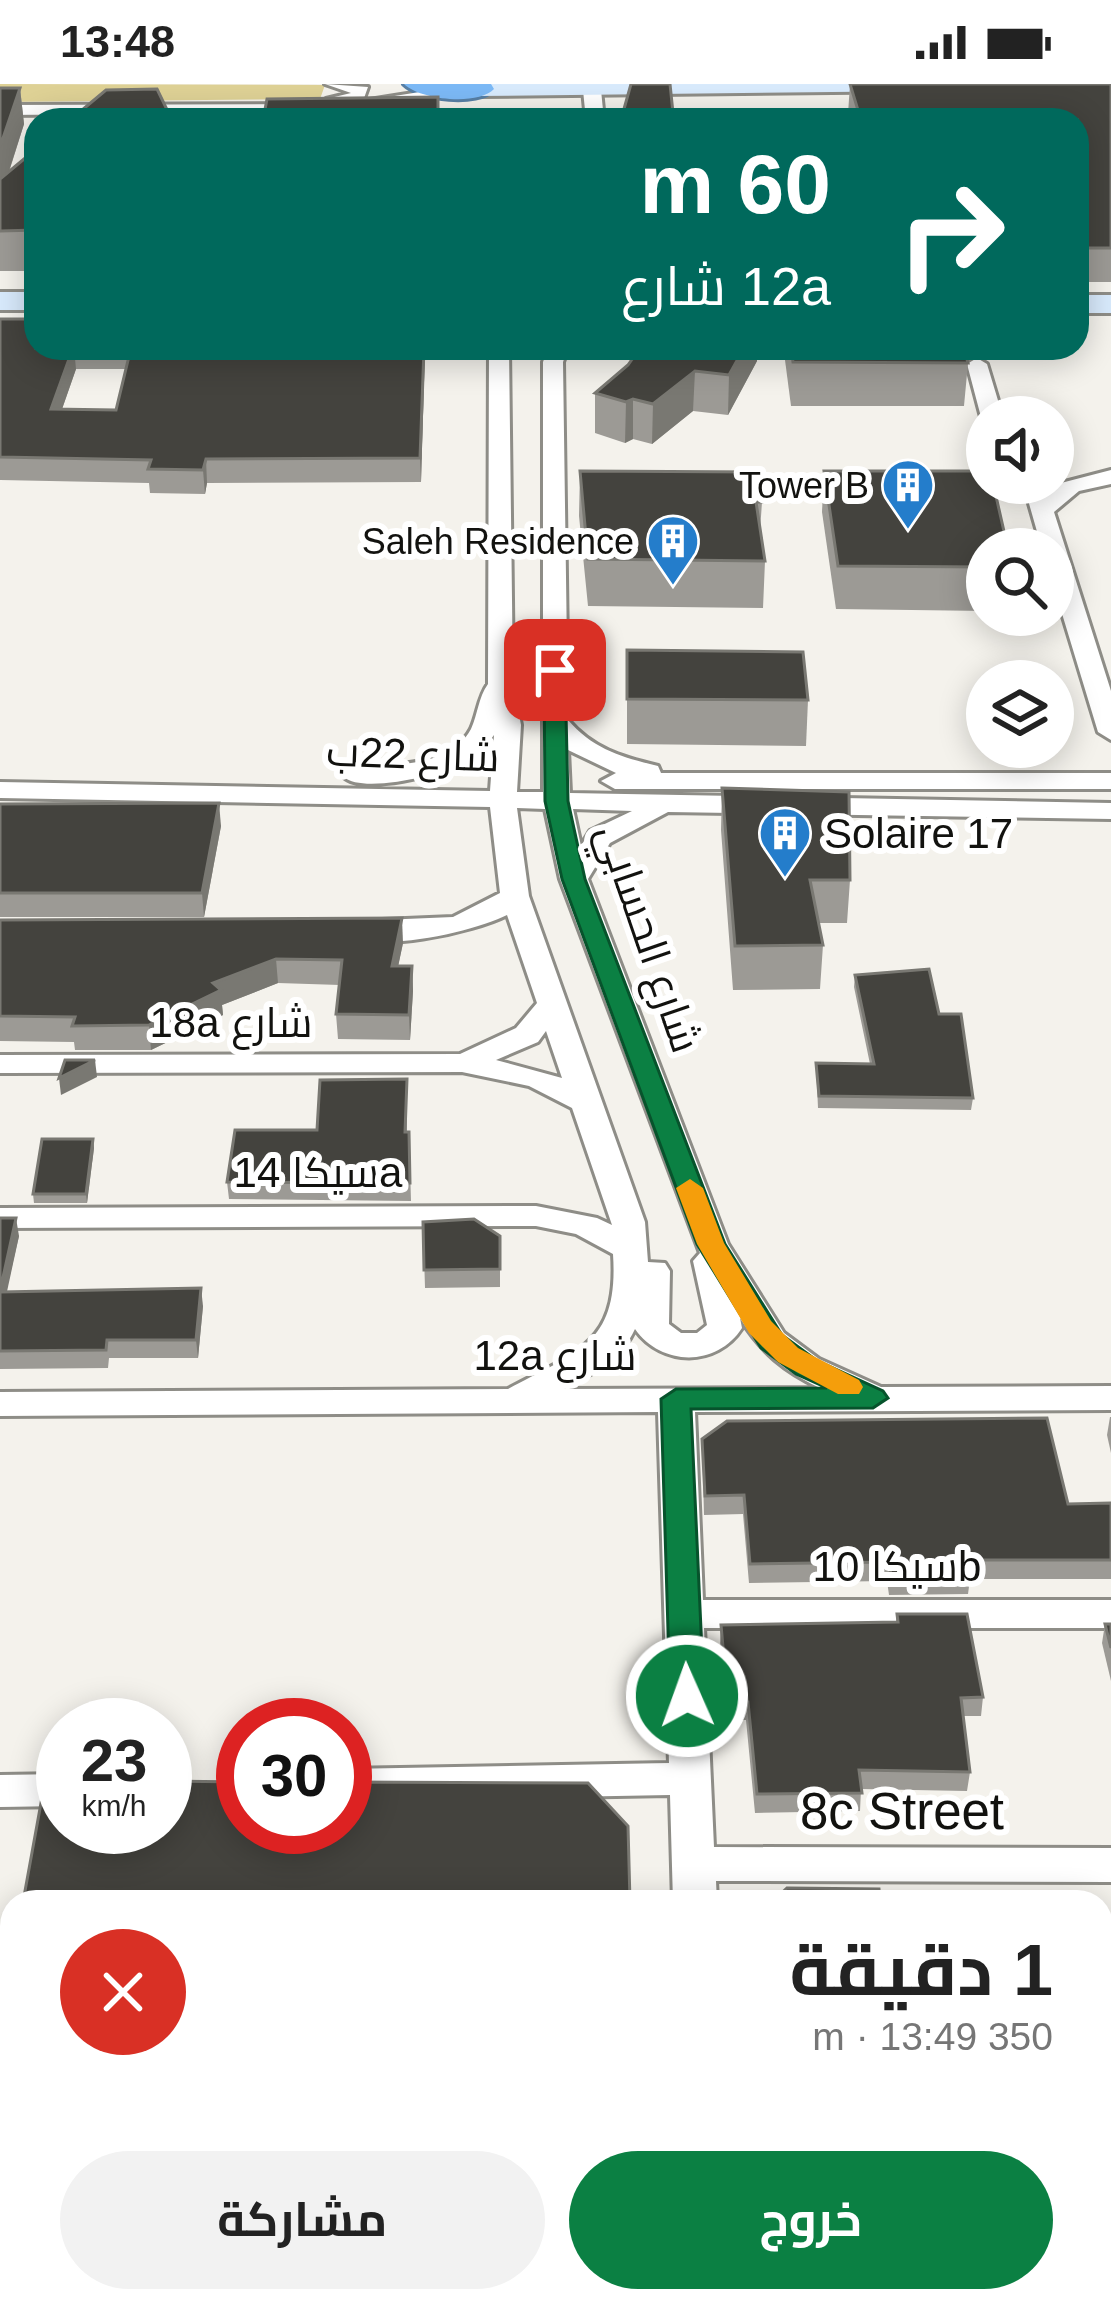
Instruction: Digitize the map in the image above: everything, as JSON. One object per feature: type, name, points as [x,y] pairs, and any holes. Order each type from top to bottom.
[{"type":"highway","points":[[420,84],[478,89]]},
{"type":"street","points":[[0,107],[329,103],[362,96],[356,87],[333,84]]},
{"type":"street","points":[[0,107],[336,108],[478,89],[928,84]]},
{"type":"street","points":[[592,90],[594,108]]},
{"type":"street","points":[[495,360],[500,683],[507,702],[503,790],[515,896],[629,1236],[633,1297],[613,1340],[568,1374],[516,1400]]},
{"type":"street","name":"شارع الحسابي","points":[[555,360],[556,791],[574,879],[711,1244],[772,1341],[806,1367],[873,1398]]},
{"type":"street","points":[[977,364],[986,396]]},
{"type":"street","points":[[1074,479],[1111,475]]},
{"type":"street","points":[[1044,509],[1071,486],[1111,475]]},
{"type":"street","points":[[1042,504],[1110,730],[1098,758],[1060,781]]},
{"type":"street","points":[[334,780],[411,770],[454,757],[483,732],[500,683]]},
{"type":"street","points":[[554,718],[567,739],[608,762],[697,779]]},
{"type":"street","name":"شارع 22ب","points":[[0,778],[334,780],[503,790]]},
{"type":"street","name":"شارع 22ب","points":[[556,791],[697,779],[1111,782]]},
{"type":"street","name":"شارع 22ب","points":[[0,790],[556,791],[673,804],[1111,811]]},
{"type":"street","points":[[574,879],[592,845],[609,830],[673,804]]},
{"type":"street","points":[[1068,811],[1111,830]]},
{"type":"street","points":[[334,930],[462,927],[488,917],[515,896]]},
{"type":"street","name":"18a شارع","points":[[462,1064],[527,1035],[553,1002]]},
{"type":"street","name":"18a شارع","points":[[0,1064],[462,1064],[538,1078],[586,1102]]},
{"type":"street","name":"سيكا 14a","points":[[0,1218],[536,1216],[629,1236]]},
{"type":"street","points":[[629,1236],[653,1270],[652,1328],[673,1345],[706,1345],[725,1328],[711,1244]]},
{"type":"street","name":"12a شارع","points":[[0,1404],[1111,1398]]},
{"type":"street","points":[[676,1399],[694,1883]]},
{"type":"street","name":"سيكا 10b","points":[[684,1614],[1111,1614]]},
{"type":"street","points":[[372,1784],[690,1778]]},
{"type":"street","points":[[0,1791],[36,1790]]},
{"type":"street","name":"8c Street","points":[[694,1883],[1111,1865]]},
{"type":"shaded area","points":[[0,84],[325,85],[320,99],[0,102]]},
{"type":"building","points":[[631,84],[670,84],[672,108],[624,108]]},
{"type":"building","points":[[850,84],[1111,84],[1111,248],[1089,248],[1089,108],[857,108]]},
{"type":"building","points":[[0,88],[20,88],[0,147]]},
{"type":"building","points":[[157,89],[166,108],[84,108],[106,90]]},
{"type":"building","points":[[438,97],[438,108],[265,108],[267,99]]},
{"type":"building","points":[[24,159],[24,230],[0,231],[0,179]]},
{"type":"building","points":[[0,319],[24,319],[24,360],[69,360],[51,409],[116,410],[128,360],[424,360],[420,458],[206,459],[203,470],[148,469],[151,460],[0,457]]},
{"type":"building","points":[[632,360],[737,360],[729,375],[695,371],[653,404],[595,393]]},
{"type":"building","points":[[967,360],[968,363],[793,362]]},
{"type":"building","points":[[580,471],[758,472],[762,502],[756,502],[765,561],[588,559]]},
{"type":"building","points":[[824,471],[966,471],[966,504],[998,504],[1003,528],[966,528],[966,567],[838,566]]},
{"type":"building","points":[[627,650],[803,652],[808,700],[627,699]]},
{"type":"building","points":[[722,788],[849,792],[850,880],[810,880],[823,945],[735,946]]},
{"type":"building","points":[[219,803],[202,893],[0,893],[0,804]]},
{"type":"building","points":[[402,918],[392,966],[412,966],[409,1015],[336,1014],[342,960],[276,959],[213,983],[221,990],[149,1025],[72,1026],[75,1017],[0,1016],[0,920]]},
{"type":"building","points":[[929,969],[939,1014],[961,1014],[973,1098],[819,1096],[816,1063],[874,1064],[855,975]]},
{"type":"building","points":[[65,1060],[95,1060],[59,1078]]},
{"type":"building","points":[[407,1079],[410,1183],[227,1182],[235,1130],[317,1130],[320,1080]]},
{"type":"building","points":[[42,1139],[93,1139],[86,1194],[33,1194]]},
{"type":"building","points":[[0,1218],[16,1218],[0,1291]]},
{"type":"building","points":[[474,1219],[500,1236],[500,1269],[424,1270],[423,1222]]},
{"type":"building","points":[[201,1288],[196,1340],[107,1340],[106,1350],[0,1351],[0,1292]]},
{"type":"building","points":[[1047,1418],[1068,1504],[1111,1503],[1111,1560],[968,1560],[970,1575],[891,1576],[889,1562],[750,1564],[744,1495],[705,1496],[702,1439],[727,1421]]},
{"type":"building","points":[[897,1614],[967,1614],[983,1697],[961,1698],[970,1772],[859,1770],[862,1793],[757,1794],[748,1702],[728,1702],[721,1625],[898,1622]]},
{"type":"building","points":[[192,1781],[216,1782],[216,1854],[372,1854],[372,1782],[588,1783],[628,1826],[630,1890],[25,1890],[36,1830],[36,1854],[192,1854]]},
{"type":"building","points":[[787,1888],[879,1890],[785,1890]]},
{"type":"slow traffic","points":[[690,1188],[711,1244],[734,1276],[759,1326],[788,1355],[848,1387]]},
{"type":"place","name":"Tower B","points":[[908,531]]},
{"type":"place","name":"Saleh Residence","points":[[673,587]]},
{"type":"place","name":"Solaire 17","points":[[785,879]]},
{"type":"route","points":[[555,670],[556,801],[574,879],[711,1244],[772,1341],[806,1367],[873,1398],[676,1399],[687,1696]]}]
